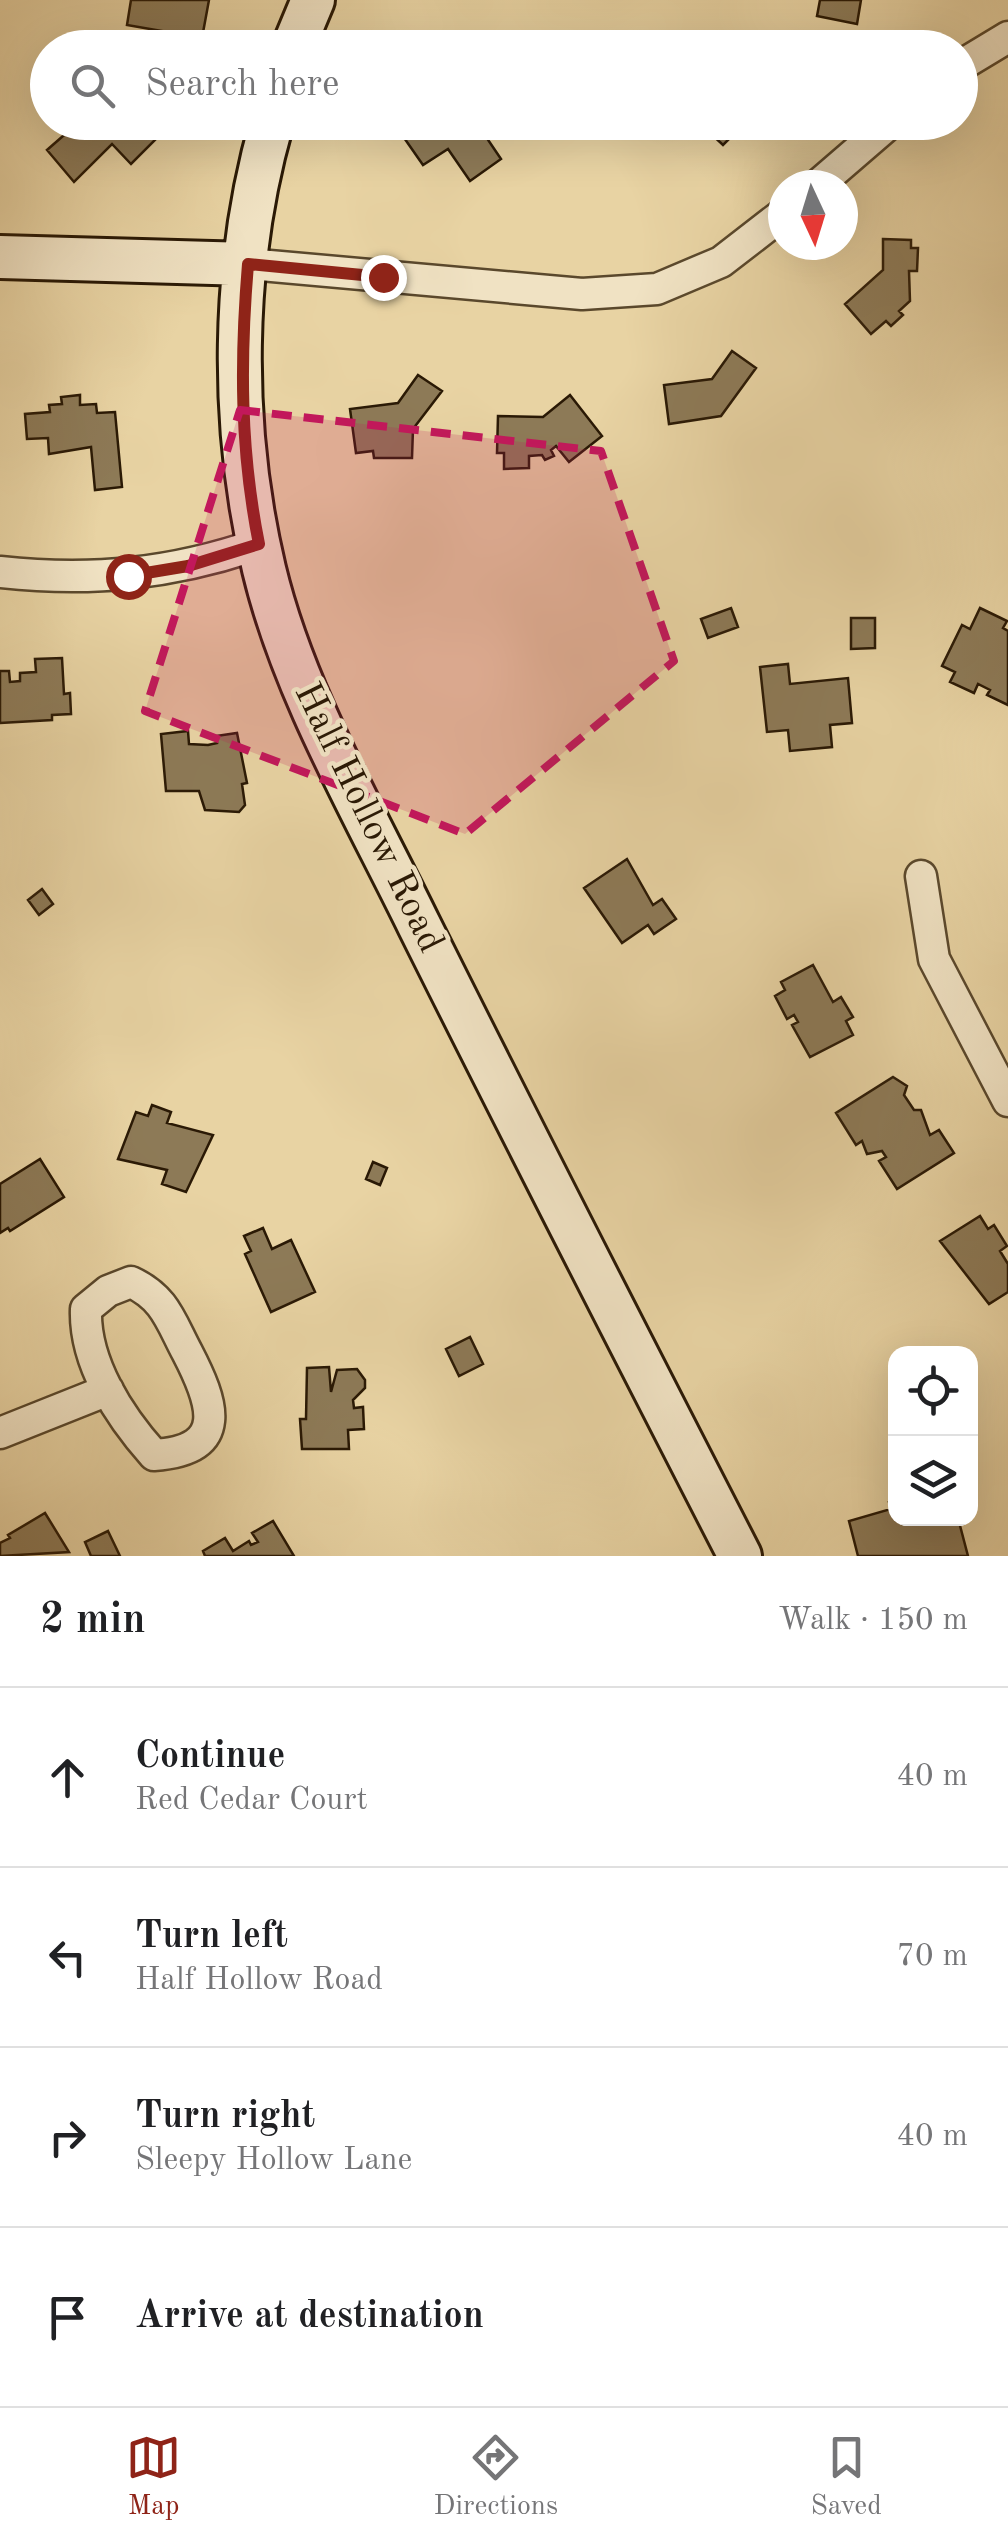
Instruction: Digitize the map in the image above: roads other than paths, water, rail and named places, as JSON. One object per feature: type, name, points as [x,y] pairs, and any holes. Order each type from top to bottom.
[{"type":"street","points":[[301,30],[313,0]]},
{"type":"street","points":[[978,55],[1008,37]]},
{"type":"street","name":"Half Hollow Road","points":[[267,140],[260,164],[248,264],[241,382],[245,473],[259,544],[290,656],[509,1106],[740,1556]]},
{"type":"street","points":[[835,170],[870,140]]},
{"type":"street","points":[[0,257],[248,264],[582,294],[657,288],[721,262],[768,226]]},
{"type":"street","points":[[0,572],[52,578],[126,577],[188,566],[259,544]]},
{"type":"street","points":[[921,876],[934,959],[1008,1102]]},
{"type":"street","points":[[131,1282],[156,1294],[210,1395],[211,1420],[202,1438],[181,1453],[154,1455],[108,1390],[85,1335],[86,1309],[108,1291],[131,1282]]},
{"type":"street","points":[[0,1433],[108,1390]]}]
